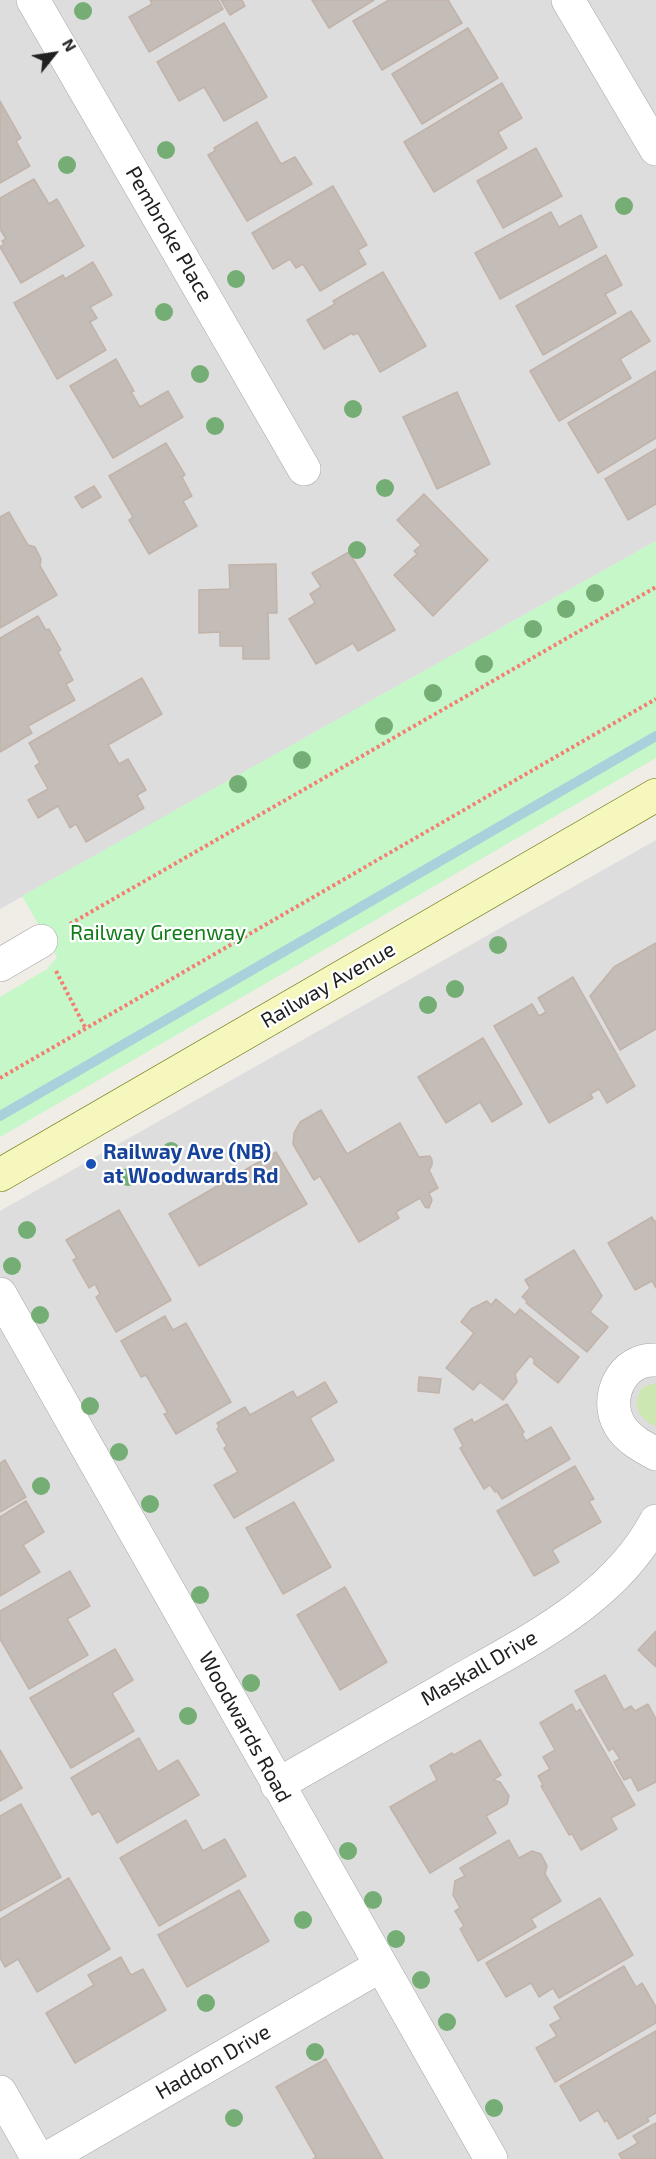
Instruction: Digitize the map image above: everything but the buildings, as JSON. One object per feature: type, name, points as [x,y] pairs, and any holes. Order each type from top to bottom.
[{"type":"main road","name":"Railway Avenue","points":[[0,1175],[656,795]]},
{"type":"street","name":"Pembroke Place","points":[[33,0],[304,468]]},
{"type":"street","points":[[568,0],[656,149]]},
{"type":"street","points":[[0,965],[41,940]]},
{"type":"street","name":"Woodwards Road","points":[[0,1294],[491,2159]]},
{"type":"street","points":[[656,1360],[648,1359],[635,1364],[623,1374],[615,1388],[612,1401],[615,1417],[621,1428],[631,1439],[656,1454]]},
{"type":"street","name":"Maskall Drive","points":[[277,1785],[533,1637],[586,1603],[619,1572],[649,1534],[656,1521]]},
{"type":"street","name":"Haddon Drive","points":[[46,2159],[380,1966]]},
{"type":"street","points":[[0,2091],[38,2159]]},
{"type":"path","points":[[86,1029],[41,940],[656,587]]},
{"type":"path","points":[[0,1078],[656,699]]},
{"type":"shaded area","points":[[0,0],[656,0],[656,541],[0,909]]},
{"type":"shaded area","points":[[656,840],[656,2159],[0,2159],[0,1211]]},
{"type":"green space","name":"Railway Greenway","points":[[656,541],[656,758],[0,1137],[0,997],[47,969],[57,957],[22,896]]},
{"type":"green space","points":[[656,1383],[656,1426],[641,1415],[637,1399],[643,1387]]},
{"type":"waterway","points":[[0,1116],[656,736]]},
{"type":"place","name":"Railway Ave (NB) at Woodwards Rd","points":[[91,1164]]}]
